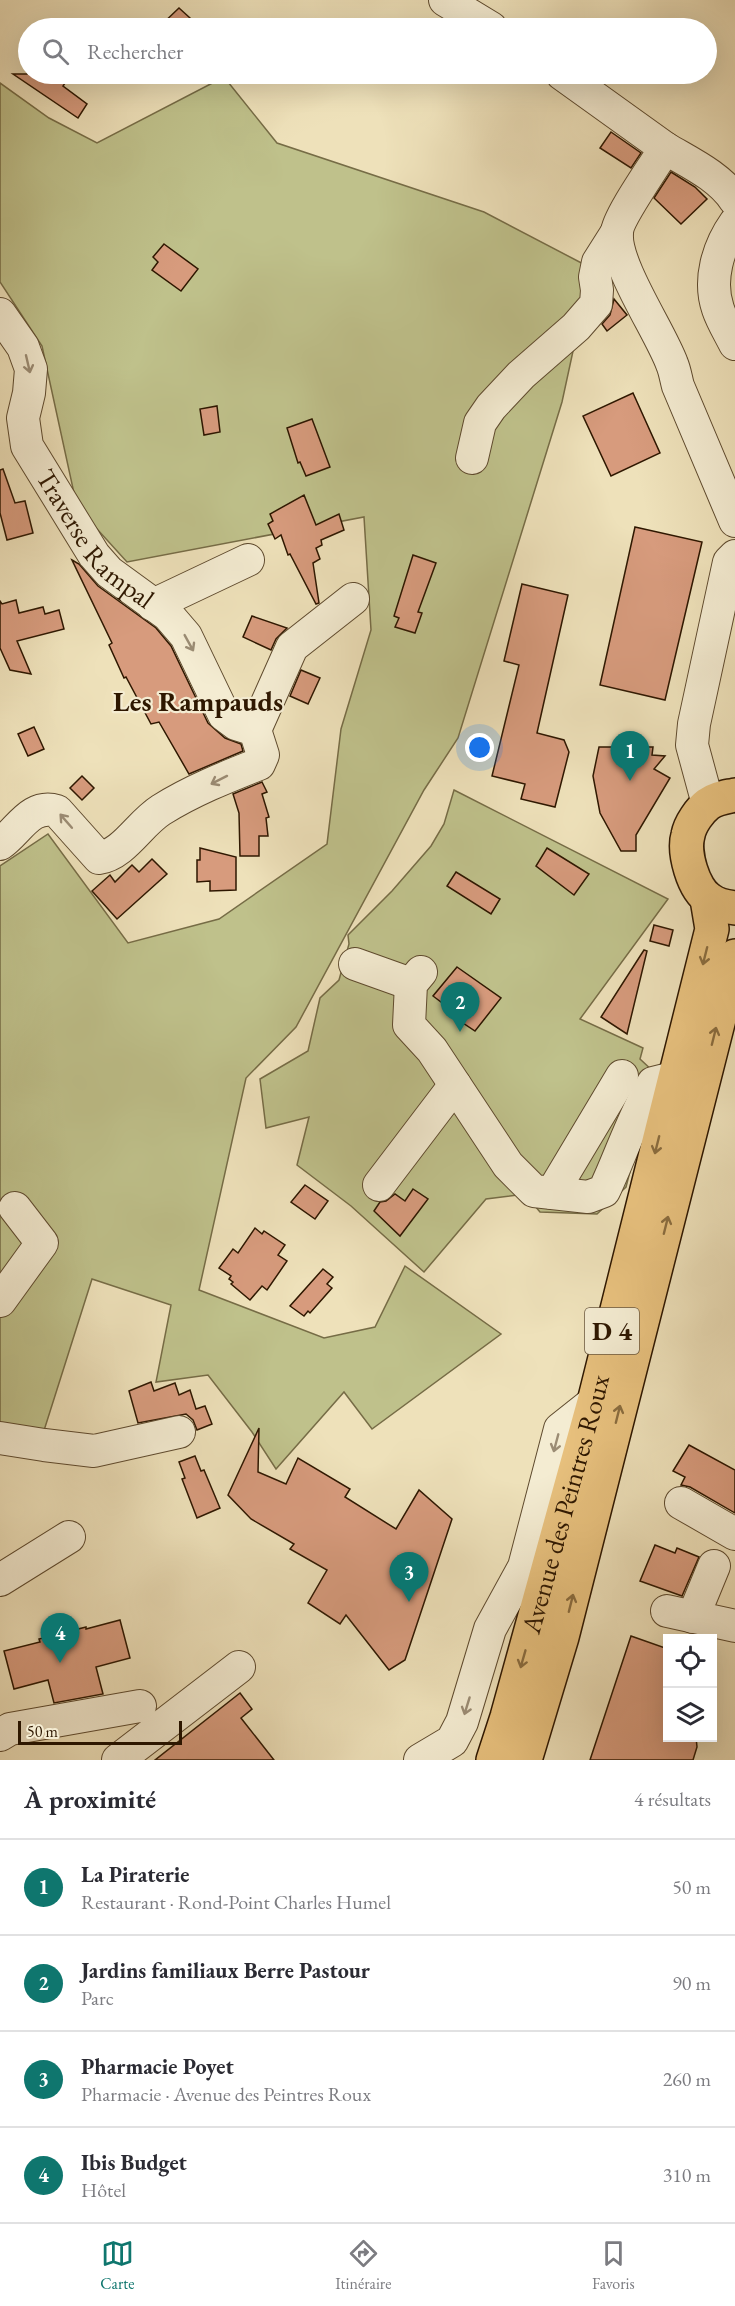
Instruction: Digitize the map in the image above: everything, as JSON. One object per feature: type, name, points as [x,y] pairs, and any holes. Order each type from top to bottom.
[{"type":"main road","points":[[721,904],[695,882],[688,861],[687,835],[697,816],[725,794]]},
{"type":"main road","name":"Avenue des Peintres Roux","points":[[493,1760],[594,1402],[673,1078],[712,929],[721,904]]},
{"type":"main road","name":"Avenue des Peintres Roux","points":[[525,1760],[562,1637],[735,956]]},
{"type":"street","points":[[445,0],[475,18]]},
{"type":"street","points":[[576,84],[665,148],[714,178],[729,191],[735,200]]},
{"type":"street","points":[[472,458],[480,423],[491,407],[521,375],[576,327],[596,304],[595,277],[598,262],[665,148]]},
{"type":"street","points":[[735,223],[726,236],[714,276],[718,309],[735,344]]},
{"type":"street","points":[[617,232],[620,254],[672,364],[678,386],[735,521]]},
{"type":"street","name":"Traverse Rampal","points":[[0,314],[23,347],[31,369],[29,393],[23,418],[27,446],[94,555],[109,572],[168,615],[186,636],[224,715],[236,724],[255,730]]},
{"type":"street","points":[[725,794],[692,745],[694,724],[729,562],[735,556]]},
{"type":"street","points":[[153,605],[248,560]]},
{"type":"street","points":[[0,844],[28,815],[48,808],[57,811],[99,858],[110,856],[160,811],[228,776],[259,764],[263,755],[255,730],[292,646],[353,599]]},
{"type":"street","points":[[355,964],[416,978],[409,1024],[432,1050],[508,1165],[534,1191],[588,1197],[604,1191],[622,1155],[639,1107],[653,1083],[673,1078]]},
{"type":"street","points":[[552,1193],[622,1077]]},
{"type":"street","points":[[379,1185],[455,1085]]},
{"type":"street","points":[[0,1301],[42,1243],[15,1208]]},
{"type":"street","points":[[420,1760],[452,1741],[462,1722],[490,1629],[524,1567],[560,1429],[594,1402]]},
{"type":"street","points":[[0,1438],[44,1446],[94,1451],[179,1432]]},
{"type":"street","points":[[681,1503],[735,1534]]},
{"type":"street","points":[[0,1580],[69,1537]]},
{"type":"street","points":[[714,1566],[680,1614],[735,1626]]},
{"type":"street","points":[[118,1760],[238,1667]]},
{"type":"street","points":[[0,1735],[10,1729],[140,1706]]},
{"type":"green space","points":[[0,83],[49,118],[97,143],[211,84],[230,84],[277,143],[484,212],[591,268],[562,402],[458,738],[424,790],[296,1027],[246,1078],[199,1290],[324,1338],[375,1327],[405,1266],[501,1334],[372,1429],[344,1392],[276,1469],[252,1432],[208,1375],[156,1382],[171,1305],[92,1279],[41,1440],[0,1436],[0,866],[48,834],[128,943],[219,919],[327,844],[341,729],[371,630],[364,517],[127,562],[77,507],[42,346],[0,282]]},
{"type":"green space","points":[[454,790],[668,899],[580,1019],[643,1048],[640,1059],[655,1073],[626,1187],[597,1214],[540,1212],[525,1194],[486,1199],[424,1272],[351,1206],[297,1165],[309,1117],[266,1128],[260,1079],[308,1051],[320,998],[339,980],[349,944],[348,935],[392,891],[431,846],[444,824]]},
{"type":"building","points":[[179,8],[190,18],[168,18]]},
{"type":"building","points":[[28,84],[64,84],[63,86],[87,104],[78,118]]},
{"type":"building","points":[[611,132],[641,153],[631,168],[600,148]]},
{"type":"building","points":[[671,172],[695,187],[707,199],[681,224],[654,198]]},
{"type":"building","points":[[164,244],[198,269],[181,291],[152,270],[158,262],[153,257]]},
{"type":"building","points":[[614,299],[627,315],[607,331],[602,324],[610,315]]},
{"type":"building","points":[[633,393],[660,453],[611,476],[583,416]]},
{"type":"building","points":[[217,406],[220,432],[204,435],[200,409]]},
{"type":"building","points":[[312,419],[330,467],[306,476],[300,462],[298,463],[287,428]]},
{"type":"building","points":[[3,469],[15,503],[25,501],[33,533],[7,540],[0,513],[0,470]]},
{"type":"building","points":[[304,495],[316,525],[339,514],[344,530],[321,540],[322,545],[316,548],[320,559],[313,563],[319,603],[316,604],[290,554],[288,555],[281,535],[275,539],[268,524],[273,521],[270,514]]},
{"type":"building","points":[[635,527],[702,542],[665,700],[600,685]]},
{"type":"building","points":[[413,555],[436,563],[418,612],[422,613],[415,633],[395,627],[399,618],[394,616]]},
{"type":"building","points":[[72,560],[79,564],[98,586],[156,628],[171,646],[208,723],[225,738],[241,744],[243,751],[189,774],[159,722],[151,724],[126,677],[124,678],[109,645],[112,643]]},
{"type":"building","points":[[522,584],[568,595],[537,733],[564,740],[569,752],[555,807],[521,799],[525,784],[492,776],[519,665],[504,661]]},
{"type":"building","points":[[16,600],[19,613],[43,607],[45,614],[59,610],[64,629],[17,641],[31,674],[10,670],[0,648],[0,601],[2,604]]},
{"type":"building","points":[[252,616],[287,628],[276,639],[271,650],[243,637]]},
{"type":"building","points":[[301,670],[320,678],[308,704],[290,696]]},
{"type":"building","points":[[34,727],[44,749],[28,756],[18,734]]},
{"type":"building","points":[[599,747],[653,747],[652,755],[665,756],[654,769],[670,778],[636,835],[636,851],[621,851],[600,813],[593,776]]},
{"type":"building","points":[[82,776],[94,788],[82,800],[70,788]]},
{"type":"building","points":[[262,782],[267,792],[262,794],[269,817],[266,818],[268,836],[259,836],[259,856],[240,856],[239,813],[233,794]]},
{"type":"building","points":[[200,848],[236,857],[236,890],[210,891],[210,881],[197,882],[197,860],[200,860]]},
{"type":"building","points":[[547,848],[589,874],[574,895],[536,866]]},
{"type":"building","points":[[152,859],[167,874],[117,919],[92,891],[110,875],[115,882],[132,865],[139,872]]},
{"type":"building","points":[[456,872],[500,899],[491,914],[447,886]]},
{"type":"building","points":[[654,925],[673,930],[669,946],[650,941]]},
{"type":"building","points":[[644,950],[647,951],[627,1034],[601,1017]]},
{"type":"building","points":[[457,967],[501,998],[475,1031],[460,1021],[462,1018],[433,996]]},
{"type":"building","points":[[305,1185],[328,1201],[315,1219],[291,1202]]},
{"type":"building","points":[[413,1189],[428,1199],[400,1236],[374,1211],[380,1202],[386,1201],[395,1194],[405,1201]]},
{"type":"building","points":[[255,1228],[262,1234],[264,1231],[285,1245],[278,1255],[287,1261],[267,1290],[262,1286],[250,1300],[231,1284],[233,1282],[229,1279],[231,1276],[219,1268],[233,1249],[238,1253]]},
{"type":"building","points":[[323,1269],[333,1277],[327,1284],[332,1288],[310,1313],[308,1311],[304,1316],[290,1306]]},
{"type":"building","points":[[151,1382],[154,1391],[175,1383],[179,1395],[190,1390],[196,1409],[205,1406],[212,1424],[197,1430],[193,1420],[186,1414],[138,1423],[129,1391]]},
{"type":"building","points":[[259,1428],[258,1472],[286,1484],[298,1458],[350,1489],[345,1497],[396,1529],[419,1490],[452,1519],[405,1660],[389,1670],[346,1615],[340,1624],[308,1603],[327,1570],[290,1549],[294,1544],[251,1519],[228,1495]]},
{"type":"building","points":[[689,1445],[735,1470],[735,1513],[690,1487],[681,1485],[685,1477],[673,1471]]},
{"type":"building","points":[[195,1456],[201,1471],[204,1470],[220,1508],[197,1518],[182,1479],[185,1478],[179,1462]]},
{"type":"building","points":[[655,1545],[675,1553],[677,1548],[699,1557],[682,1596],[640,1581]]},
{"type":"building","points":[[120,1620],[130,1658],[96,1667],[103,1694],[54,1703],[48,1680],[14,1689],[4,1651],[40,1642],[39,1639]]},
{"type":"building","points":[[631,1636],[663,1647],[663,1742],[696,1742],[693,1760],[590,1760]]},
{"type":"building","points":[[240,1693],[252,1709],[241,1718],[274,1760],[155,1760]]},
{"type":"place","name":"La Piraterie","points":[[630,781]]},
{"type":"place","name":"Jardins familiaux Berre Pastour","points":[[460,1032]]},
{"type":"place","name":"Pharmacie Poyet","points":[[409,1602]]},
{"type":"place","name":"Ibis Budget","points":[[60,1663]]},
{"type":"district","name":"Les Rampauds","points":[[198,701]]}]
